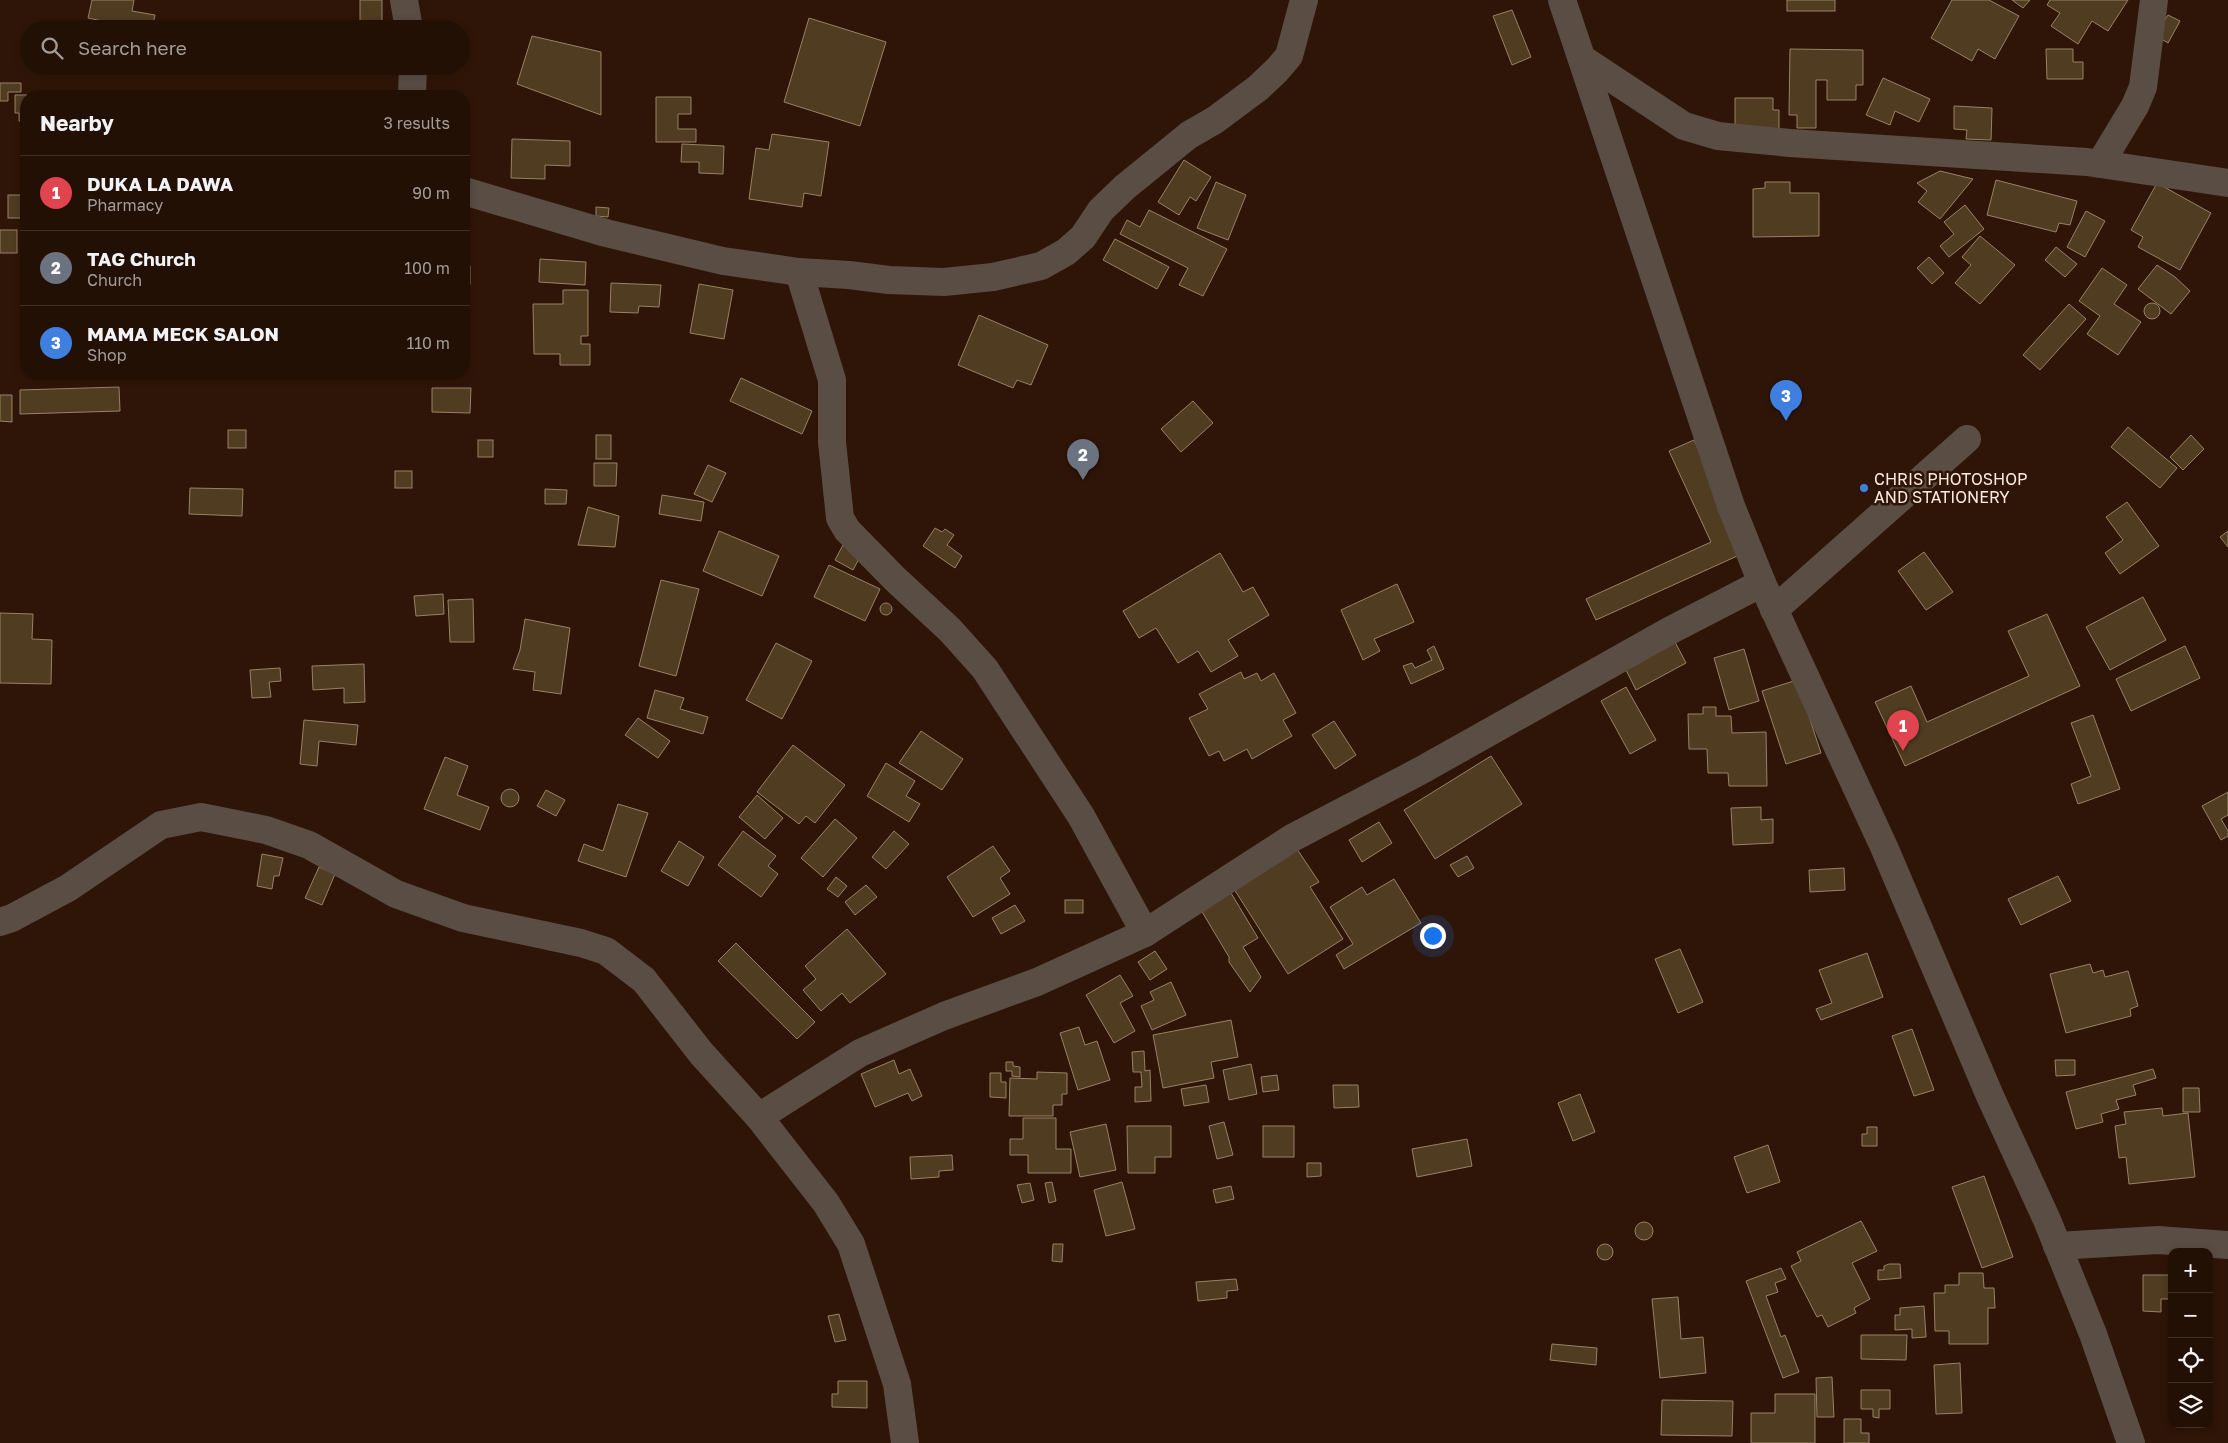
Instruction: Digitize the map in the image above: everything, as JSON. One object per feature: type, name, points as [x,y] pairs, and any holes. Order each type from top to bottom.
[{"type":"street","points":[[404,0],[407,20]]},
{"type":"street","points":[[470,193],[606,233],[723,261],[799,272],[889,280],[944,282],[993,277],[1041,266],[1066,252],[1083,238],[1102,210],[1124,187],[1189,135],[1215,120],[1258,88],[1278,70],[1289,56],[1304,0]]},
{"type":"street","points":[[1562,0],[1584,60],[1731,506],[1762,583],[1884,847],[1990,1096],[2057,1246],[2093,1334],[2131,1443]]},
{"type":"street","points":[[2100,164],[2135,106],[2143,87],[2154,0]]},
{"type":"street","points":[[1584,60],[1670,118],[1701,133],[1790,143],[2100,164],[2228,183]]},
{"type":"street","points":[[412,90],[413,75]]},
{"type":"street","points":[[799,272],[832,380],[832,442],[840,518],[847,530],[895,580],[950,630],[985,669],[1082,816],[1145,933]]},
{"type":"street","points":[[1774,610],[1967,439]]},
{"type":"street","points":[[759,1117],[860,1053],[944,1016],[1045,979],[1145,933],[1292,838],[1420,771],[1671,630],[1762,583]]},
{"type":"street","points":[[0,922],[12,918],[68,888],[161,825],[201,817],[266,830],[309,845],[396,894],[463,918],[582,943],[606,951],[644,980],[701,1053],[759,1117],[826,1203],[851,1244],[897,1384],[905,1443]]},
{"type":"street","points":[[2057,1246],[2158,1240],[2228,1245]]},
{"type":"building","points":[[92,0],[134,0],[132,11],[155,15],[154,20],[97,20],[88,18]]},
{"type":"building","points":[[360,0],[382,0],[382,20],[360,20]]},
{"type":"building","points":[[1787,0],[1835,0],[1835,11],[1787,11]]},
{"type":"building","points":[[1952,0],[1989,0],[2019,16],[1995,59],[1978,49],[1972,61],[1931,38]]},
{"type":"building","points":[[2012,0],[2030,0],[2023,8]]},
{"type":"building","points":[[2050,0],[2128,0],[2108,31],[2092,21],[2078,44],[2051,26],[2060,13],[2047,5]]},
{"type":"building","points":[[1512,10],[1531,57],[1512,65],[1493,16]]},
{"type":"building","points":[[2168,15],[2180,21],[2168,43],[2155,35]]},
{"type":"building","points":[[809,18],[886,42],[860,126],[784,102]]},
{"type":"building","points":[[532,36],[601,52],[601,115],[517,84]]},
{"type":"building","points":[[1790,49],[1863,50],[1863,85],[1856,85],[1856,100],[1827,100],[1827,80],[1816,80],[1816,128],[1797,128],[1797,115],[1789,115]]},
{"type":"building","points":[[2046,49],[2073,49],[2073,62],[2083,62],[2083,79],[2047,79]]},
{"type":"building","points":[[1883,78],[1930,99],[1919,122],[1895,111],[1890,125],[1866,115]]},
{"type":"building","points":[[0,83],[21,83],[20,92],[8,92],[8,101],[0,101]]},
{"type":"building","points":[[15,95],[20,95],[20,121],[19,113],[15,113]]},
{"type":"building","points":[[656,97],[691,97],[691,114],[678,114],[678,129],[696,129],[696,142],[656,142]]},
{"type":"building","points":[[1735,98],[1773,98],[1773,110],[1779,110],[1779,129],[1735,130]]},
{"type":"building","points":[[1954,106],[1992,108],[1991,140],[1966,139],[1967,130],[1954,129]]},
{"type":"building","points":[[772,134],[829,142],[821,196],[804,193],[802,207],[749,199],[756,148],[769,150]]},
{"type":"building","points":[[512,139],[570,141],[570,166],[545,165],[545,179],[511,178]]},
{"type":"building","points":[[682,144],[724,146],[723,174],[699,173],[699,162],[681,162]]},
{"type":"building","points":[[1184,160],[1211,177],[1196,201],[1190,197],[1179,215],[1158,202]]},
{"type":"building","points":[[1940,171],[1973,179],[1940,219],[1918,202],[1927,191],[1917,183]]},
{"type":"building","points":[[1996,180],[2077,201],[2070,225],[2059,223],[2056,232],[1987,215]]},
{"type":"building","points":[[1216,182],[1246,195],[1228,240],[1197,228]]},
{"type":"building","points":[[1765,182],[1790,182],[1790,193],[1819,193],[1819,236],[1753,237],[1753,189],[1765,188]]},
{"type":"building","points":[[2157,183],[2211,213],[2180,270],[2138,247],[2143,237],[2131,230]]},
{"type":"building","points":[[8,195],[20,195],[20,218],[8,218]]},
{"type":"building","points":[[1965,205],[1984,229],[1949,257],[1940,246],[1954,234],[1944,222]]},
{"type":"building","points":[[596,207],[609,208],[608,217],[596,216]]},
{"type":"building","points":[[1149,210],[1227,249],[1203,296],[1179,285],[1188,268],[1120,234],[1127,220],[1140,227]]},
{"type":"building","points":[[2086,211],[2105,221],[2085,257],[2067,247]]},
{"type":"building","points":[[0,230],[17,230],[17,253],[0,253]]},
{"type":"building","points":[[1980,236],[2015,265],[1980,304],[1955,283],[1971,265],[1962,257]]},
{"type":"building","points":[[1115,239],[1169,267],[1157,289],[1103,260]]},
{"type":"building","points":[[2056,247],[2077,264],[2065,277],[2045,260]]},
{"type":"building","points":[[1929,257],[1944,273],[1932,284],[1917,268]]},
{"type":"building","points":[[540,259],[586,262],[585,285],[539,282]]},
{"type":"building","points":[[2157,265],[2175,277],[2190,291],[2171,314],[2138,289]]},
{"type":"building","points":[[2102,268],[2127,285],[2114,304],[2141,322],[2118,355],[2087,334],[2100,316],[2079,301]]},
{"type":"building","points":[[611,283],[661,285],[659,307],[639,306],[638,313],[610,312]]},
{"type":"building","points":[[699,284],[733,290],[724,339],[690,333]]},
{"type":"building","points":[[563,290],[588,290],[588,336],[581,336],[581,344],[590,344],[590,365],[560,365],[560,354],[534,354],[533,304],[563,304]]},
{"type":"building","points":[[2149,303],[2155,303],[2160,308],[2158,317],[2149,319],[2144,314],[2144,308]]},
{"type":"building","points":[[2069,304],[2086,319],[2040,370],[2023,355]]},
{"type":"building","points":[[979,315],[1048,345],[1031,385],[1017,380],[1013,388],[958,365]]},
{"type":"building","points":[[741,378],[812,411],[802,434],[730,401]]},
{"type":"building","points":[[119,387],[120,411],[20,414],[20,390]]},
{"type":"building","points":[[432,388],[471,388],[470,413],[432,412]]},
{"type":"building","points":[[0,395],[12,395],[12,422],[0,421]]},
{"type":"building","points":[[1193,401],[1213,423],[1181,452],[1161,429]]},
{"type":"building","points":[[2128,427],[2177,468],[2160,488],[2111,447]]},
{"type":"building","points":[[228,430],[246,430],[246,448],[228,448]]},
{"type":"building","points":[[596,435],[611,435],[611,459],[596,459]]},
{"type":"building","points":[[2191,435],[2204,449],[2183,470],[2170,457]]},
{"type":"building","points":[[478,440],[493,440],[493,457],[478,457]]},
{"type":"building","points":[[1694,440],[1746,552],[1596,620],[1586,599],[1711,542],[1669,451]]},
{"type":"building","points":[[594,463],[617,463],[616,486],[594,486]]},
{"type":"building","points":[[708,465],[726,473],[712,502],[694,494]]},
{"type":"building","points":[[395,471],[412,471],[412,488],[395,488]]},
{"type":"building","points":[[190,488],[243,489],[242,516],[189,514]]},
{"type":"building","points":[[545,489],[567,490],[566,504],[545,504]]},
{"type":"building","points":[[662,495],[704,502],[701,521],[659,514]]},
{"type":"building","points":[[2127,502],[2159,546],[2120,574],[2105,553],[2123,540],[2106,517]]},
{"type":"building","points":[[588,507],[619,516],[615,547],[578,545]]},
{"type":"building","points":[[935,528],[942,532],[945,529],[954,535],[947,545],[962,556],[955,568],[923,546]]},
{"type":"building","points":[[719,531],[779,556],[762,596],[703,571]]},
{"type":"building","points":[[2228,531],[2228,547],[2220,537]]},
{"type":"building","points":[[843,545],[861,555],[853,570],[835,560]]},
{"type":"building","points":[[1924,552],[1953,592],[1926,610],[1898,571]]},
{"type":"building","points":[[1220,553],[1243,592],[1253,587],[1269,615],[1228,640],[1238,656],[1211,672],[1198,651],[1178,663],[1156,628],[1139,638],[1123,611]]},
{"type":"building","points":[[829,565],[880,589],[865,621],[814,597]]},
{"type":"building","points":[[661,580],[699,589],[676,676],[639,666]]},
{"type":"building","points":[[1397,584],[1414,622],[1374,639],[1380,651],[1363,660],[1341,610]]},
{"type":"building","points":[[443,594],[444,614],[416,616],[414,596]]},
{"type":"building","points":[[2143,597],[2166,640],[2110,670],[2086,627]]},
{"type":"building","points":[[473,599],[474,642],[450,642],[448,600]]},
{"type":"building","points":[[884,603],[888,603],[892,609],[888,615],[884,615],[880,611],[880,607]]},
{"type":"building","points":[[0,613],[33,614],[32,639],[52,640],[51,684],[0,683]]},
{"type":"building","points":[[2047,614],[2080,686],[1905,766],[1875,702],[1911,686],[1927,722],[2029,676],[2008,631]]},
{"type":"building","points":[[525,619],[570,628],[561,694],[533,690],[535,672],[513,669],[520,650]]},
{"type":"building","points":[[1675,642],[1686,663],[1636,690],[1625,668]]},
{"type":"building","points":[[776,643],[812,661],[782,719],[746,700]]},
{"type":"building","points":[[1434,646],[1444,669],[1411,684],[1403,666],[1412,663],[1415,668],[1432,660],[1427,650]]},
{"type":"building","points":[[2185,646],[2200,678],[2131,711],[2116,679]]},
{"type":"building","points":[[1744,649],[1759,701],[1729,710],[1714,658]]},
{"type":"building","points":[[364,664],[365,702],[344,703],[344,688],[313,690],[312,666]]},
{"type":"building","points":[[280,668],[281,681],[269,682],[271,697],[252,698],[250,670]]},
{"type":"building","points":[[1241,672],[1244,679],[1257,673],[1261,681],[1274,673],[1296,713],[1283,720],[1292,736],[1252,759],[1247,749],[1224,761],[1219,751],[1209,756],[1189,718],[1208,709],[1199,694]]},
{"type":"building","points":[[1797,680],[1821,753],[1786,764],[1762,691]]},
{"type":"building","points":[[1626,687],[1656,740],[1630,754],[1601,701]]},
{"type":"building","points":[[655,690],[684,698],[680,709],[708,717],[703,734],[647,718]]},
{"type":"building","points":[[1703,707],[1716,707],[1716,716],[1731,716],[1732,733],[1766,732],[1767,786],[1729,786],[1728,773],[1708,773],[1707,749],[1689,749],[1688,714],[1703,714]]},
{"type":"building","points":[[2093,715],[2120,789],[2078,804],[2071,784],[2091,776],[2071,723]]},
{"type":"building","points":[[638,718],[670,741],[658,758],[625,735]]},
{"type":"building","points":[[304,720],[358,725],[356,745],[319,741],[317,766],[300,764]]},
{"type":"building","points":[[1334,721],[1356,755],[1335,769],[1312,735]]},
{"type":"building","points":[[921,731],[963,759],[942,790],[899,763]]},
{"type":"building","points":[[793,745],[845,785],[815,823],[806,816],[799,824],[757,792]]},
{"type":"building","points":[[1491,756],[1522,804],[1435,859],[1404,810]]},
{"type":"building","points":[[445,757],[468,766],[457,795],[489,807],[480,830],[424,809]]},
{"type":"building","points":[[886,763],[915,781],[906,796],[920,804],[909,822],[867,796]]},
{"type":"building","points":[[510,789],[516,792],[519,798],[516,804],[510,807],[504,804],[501,798],[504,792]]},
{"type":"building","points":[[546,790],[565,800],[556,816],[537,806]]},
{"type":"building","points":[[2228,792],[2228,815],[2221,819],[2228,831],[2228,836],[2221,840],[2202,806]]},
{"type":"building","points":[[757,795],[783,818],[765,839],[739,817]]},
{"type":"building","points":[[618,804],[648,813],[626,877],[578,861],[584,844],[603,851]]},
{"type":"building","points":[[1761,807],[1761,820],[1773,819],[1773,843],[1733,845],[1731,808]]},
{"type":"building","points":[[835,819],[857,838],[823,877],[801,858]]},
{"type":"building","points":[[1379,822],[1392,843],[1362,862],[1349,840]]},
{"type":"building","points":[[743,831],[776,856],[768,866],[778,874],[761,897],[718,865]]},
{"type":"building","points":[[894,831],[909,844],[886,869],[872,857]]},
{"type":"building","points":[[679,841],[704,857],[688,886],[661,871]]},
{"type":"building","points":[[993,846],[1010,871],[1000,878],[1010,894],[973,917],[947,877]]},
{"type":"building","points":[[1297,849],[1319,882],[1310,887],[1343,939],[1288,974],[1234,889]]},
{"type":"building","points":[[262,854],[283,858],[279,876],[274,876],[272,889],[257,886]]},
{"type":"building","points":[[1467,856],[1474,868],[1458,877],[1450,865]]},
{"type":"building","points":[[319,867],[335,874],[322,905],[305,898]]},
{"type":"building","points":[[1844,868],[1845,890],[1810,892],[1809,870]]},
{"type":"building","points":[[2058,876],[2071,901],[2021,925],[2008,899]]},
{"type":"building","points":[[836,877],[847,886],[838,897],[827,889]]},
{"type":"building","points":[[1394,879],[1421,923],[1344,969],[1336,955],[1353,944],[1330,907],[1362,887],[1367,895]]},
{"type":"building","points":[[866,885],[877,897],[855,915],[845,902]]},
{"type":"building","points":[[1231,893],[1258,938],[1243,947],[1261,977],[1250,992],[1229,962],[1229,957],[1201,910]]},
{"type":"building","points":[[1065,900],[1083,900],[1083,913],[1065,913]]},
{"type":"building","points":[[1015,905],[1025,921],[1001,934],[992,918]]},
{"type":"building","points":[[847,929],[886,974],[850,1003],[842,993],[821,1011],[803,990],[816,979],[805,966]]},
{"type":"building","points":[[736,943],[815,1022],[797,1039],[718,961]]},
{"type":"building","points":[[1680,949],[1703,1002],[1678,1013],[1655,959]]},
{"type":"building","points":[[1155,951],[1167,969],[1150,980],[1138,962]]},
{"type":"building","points":[[1867,953],[1883,997],[1821,1020],[1816,1009],[1832,1003],[1819,970]]},
{"type":"building","points":[[2090,964],[2093,973],[2103,970],[2105,977],[2128,971],[2138,1006],[2130,1009],[2131,1016],[2066,1033],[2050,974]]},
{"type":"building","points":[[1120,975],[1133,996],[1120,1003],[1135,1031],[1114,1043],[1086,995]]},
{"type":"building","points":[[1171,982],[1186,1015],[1152,1030],[1141,1006],[1154,1000],[1150,992]]},
{"type":"building","points":[[1231,1020],[1238,1057],[1211,1062],[1214,1078],[1163,1088],[1153,1035]]},
{"type":"building","points":[[1079,1027],[1085,1045],[1097,1041],[1110,1080],[1078,1090],[1060,1033]]},
{"type":"building","points":[[1912,1029],[1934,1090],[1914,1096],[1892,1036]]},
{"type":"building","points":[[1144,1051],[1145,1071],[1150,1070],[1151,1101],[1135,1102],[1135,1087],[1142,1087],[1141,1072],[1133,1072],[1132,1052]]},
{"type":"building","points":[[894,1060],[899,1074],[910,1069],[922,1096],[912,1101],[908,1093],[875,1107],[861,1074]]},
{"type":"building","points":[[2055,1060],[2075,1060],[2075,1075],[2056,1076]]},
{"type":"building","points":[[1006,1062],[1013,1062],[1013,1066],[1020,1067],[1020,1077],[1012,1076],[1012,1071],[1006,1071]]},
{"type":"building","points":[[1251,1064],[1257,1094],[1229,1100],[1223,1070]]},
{"type":"building","points":[[2153,1069],[2156,1078],[2133,1085],[2136,1095],[2116,1100],[2119,1109],[2101,1114],[2103,1122],[2076,1129],[2066,1092]]},
{"type":"building","points":[[1037,1072],[1067,1073],[1067,1094],[1062,1094],[1062,1105],[1053,1105],[1053,1116],[1009,1116],[1010,1078],[1037,1079]]},
{"type":"building","points":[[990,1073],[1001,1073],[1001,1082],[1006,1082],[1006,1098],[990,1097]]},
{"type":"building","points":[[1277,1075],[1279,1090],[1263,1092],[1261,1077]]},
{"type":"building","points":[[1206,1085],[1209,1102],[1184,1106],[1181,1089]]},
{"type":"building","points":[[1333,1085],[1358,1085],[1359,1107],[1334,1108]]},
{"type":"building","points":[[2183,1088],[2199,1088],[2200,1112],[2183,1112]]},
{"type":"building","points":[[1580,1094],[1595,1132],[1573,1141],[1558,1103]]},
{"type":"building","points":[[2162,1108],[2163,1116],[2188,1113],[2195,1177],[2129,1184],[2126,1157],[2119,1158],[2115,1126],[2126,1124],[2124,1112]]},
{"type":"building","points":[[1023,1118],[1056,1118],[1056,1149],[1071,1149],[1071,1173],[1028,1173],[1028,1155],[1010,1155],[1010,1139],[1023,1139]]},
{"type":"building","points":[[1224,1122],[1233,1155],[1217,1159],[1209,1126]]},
{"type":"building","points":[[1106,1124],[1116,1170],[1080,1177],[1070,1132]]},
{"type":"building","points":[[1127,1126],[1171,1126],[1171,1157],[1155,1157],[1155,1173],[1128,1173]]},
{"type":"building","points":[[1263,1126],[1294,1126],[1294,1157],[1263,1157]]},
{"type":"building","points":[[1867,1127],[1877,1127],[1877,1146],[1862,1146],[1862,1134],[1867,1134]]},
{"type":"building","points":[[1467,1139],[1472,1166],[1417,1177],[1412,1149]]},
{"type":"building","points":[[1768,1145],[1780,1182],[1747,1193],[1734,1157]]},
{"type":"building","points":[[952,1155],[953,1170],[939,1171],[939,1177],[911,1179],[910,1157]]},
{"type":"building","points":[[1307,1163],[1321,1163],[1321,1176],[1307,1177]]},
{"type":"building","points":[[1984,1176],[2013,1257],[1982,1268],[1952,1187]]},
{"type":"building","points":[[1052,1182],[1056,1201],[1049,1203],[1045,1183]]},
{"type":"building","points":[[1122,1182],[1135,1229],[1106,1236],[1094,1190]]},
{"type":"building","points":[[1030,1183],[1034,1200],[1022,1203],[1017,1185]]},
{"type":"building","points":[[1231,1186],[1234,1199],[1216,1203],[1213,1190]]},
{"type":"building","points":[[1861,1221],[1877,1251],[1852,1263],[1870,1299],[1854,1308],[1856,1313],[1828,1327],[1822,1315],[1817,1317],[1791,1266],[1801,1261],[1797,1252]]},
{"type":"building","points":[[1644,1222],[1650,1225],[1653,1231],[1650,1237],[1644,1240],[1638,1237],[1635,1231],[1638,1225]]},
{"type":"building","points":[[1053,1244],[1063,1244],[1062,1262],[1052,1261]]},
{"type":"building","points":[[1602,1244],[1608,1244],[1613,1249],[1611,1258],[1602,1260],[1597,1255],[1597,1249]]},
{"type":"building","points":[[1900,1264],[1901,1278],[1878,1280],[1878,1270],[1884,1270],[1884,1266]]},
{"type":"building","points":[[1781,1268],[1786,1279],[1775,1283],[1778,1292],[1766,1296],[1781,1337],[1785,1335],[1799,1372],[1783,1378],[1746,1281]]},
{"type":"building","points":[[1959,1273],[1983,1273],[1984,1288],[1994,1288],[1995,1308],[1988,1308],[1988,1344],[1949,1344],[1949,1331],[1935,1331],[1934,1293],[1945,1293],[1945,1285],[1959,1285]]},
{"type":"building","points":[[2143,1275],[2168,1275],[2168,1299],[2161,1299],[2161,1312],[2143,1311]]},
{"type":"building","points":[[1236,1279],[1238,1290],[1227,1291],[1227,1298],[1198,1301],[1196,1282]]},
{"type":"building","points":[[1678,1297],[1681,1339],[1703,1337],[1706,1373],[1660,1378],[1652,1299]]},
{"type":"building","points":[[1924,1306],[1926,1337],[1912,1338],[1912,1329],[1895,1330],[1895,1315],[1900,1315],[1900,1308]]},
{"type":"building","points":[[839,1314],[846,1340],[835,1342],[828,1316]]},
{"type":"building","points":[[1861,1335],[1907,1335],[1906,1360],[1861,1359]]},
{"type":"building","points":[[1552,1344],[1597,1348],[1596,1365],[1550,1360]]},
{"type":"building","points":[[1960,1363],[1962,1413],[1936,1414],[1934,1365]]},
{"type":"building","points":[[1832,1377],[1834,1417],[1817,1417],[1816,1378]]},
{"type":"building","points":[[838,1381],[867,1381],[867,1408],[832,1407],[832,1394],[838,1394]]},
{"type":"building","points":[[1861,1390],[1890,1390],[1890,1409],[1879,1409],[1879,1418],[1873,1417],[1873,1409],[1861,1409]]},
{"type":"building","points":[[1775,1394],[1815,1394],[1815,1443],[1751,1443],[1751,1413],[1775,1413]]},
{"type":"building","points":[[1662,1400],[1733,1401],[1732,1436],[1661,1435]]},
{"type":"building","points":[[1844,1419],[1861,1419],[1861,1433],[1869,1433],[1869,1443],[1844,1443]]},
{"type":"place","name":"MAMA MECK SALON","points":[[1786,421]]},
{"type":"place","name":"TAG Church","points":[[1083,480]]},
{"type":"place","name":"CHRIS PHOTOSHOP AND STATIONERY","points":[[1864,488]]},
{"type":"place","name":"DUKA LA DAWA","points":[[1903,751]]}]
